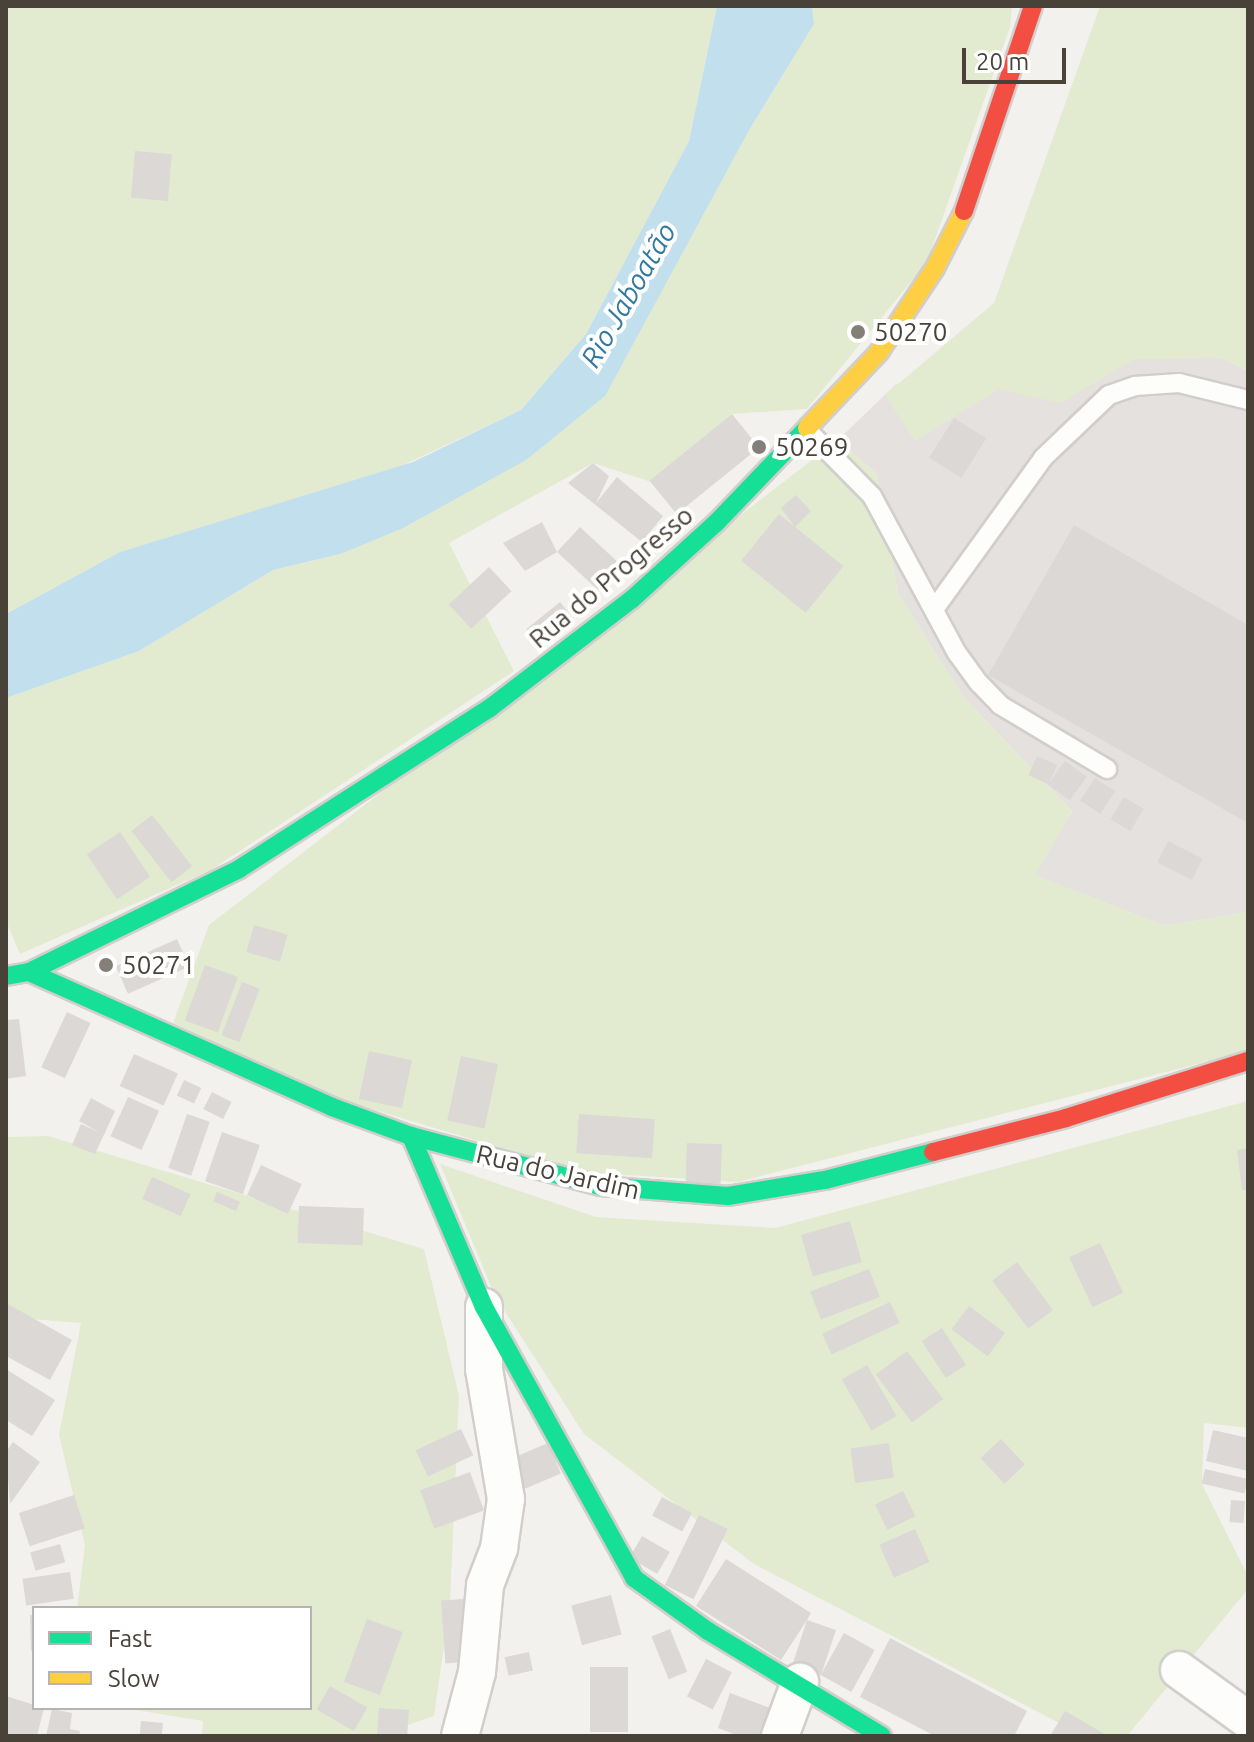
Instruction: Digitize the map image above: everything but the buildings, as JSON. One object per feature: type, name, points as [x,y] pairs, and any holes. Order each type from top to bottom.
[{"type":"street","name":"Rua do Progresso","points":[[6,976],[29,972],[239,869],[490,708],[631,600],[808,431],[879,352],[935,268],[976,187],[1033,6]]},
{"type":"street","name":"Rua do Jardim","points":[[29,972],[112,1005],[332,1107],[411,1136],[600,1186],[728,1196],[825,1180],[1051,1122],[1248,1061]]},
{"type":"street","points":[[411,1136],[484,1307],[634,1578],[708,1631],[800,1682],[882,1736]]},
{"type":"street","points":[[460,1736],[477,1672],[485,1585],[499,1548],[506,1499],[484,1369],[484,1307]]},
{"type":"street","points":[[1179,1670],[1248,1720]]},
{"type":"street","points":[[780,1736],[800,1682]]},
{"type":"lane","points":[[935,608],[1043,458],[1109,395],[1135,386],[1179,383],[1248,400]]},
{"type":"lane","points":[[808,431],[872,496],[957,653],[1000,705],[1107,769]]},
{"type":"shaded area","points":[[1108,337],[1222,358],[1248,371],[1248,912],[1165,926],[1034,875],[1072,811],[964,698],[898,594],[877,474],[838,440],[895,385],[961,361]]},
{"type":"green space","points":[[6,6],[717,6],[689,141],[586,334],[521,410],[401,466],[120,552],[6,614]]},
{"type":"green space","points":[[812,6],[1012,6],[1010,27],[927,262],[807,409],[732,414],[651,482],[593,463],[449,543],[514,671],[211,870],[20,954],[6,921],[6,698],[139,651],[273,570],[340,554],[526,460],[748,132],[814,24]]},
{"type":"green space","points":[[1100,6],[1248,6],[1248,371],[1222,358],[1135,359],[1060,403],[999,389],[915,441],[885,395],[994,303]]},
{"type":"green space","points":[[838,440],[877,474],[898,594],[964,698],[1072,811],[1035,875],[1165,926],[1248,912],[1248,1051],[738,1182],[580,1172],[335,1098],[173,1023],[209,925]]},
{"type":"green space","points":[[1248,1101],[1248,1428],[1204,1423],[1202,1484],[1248,1576],[1248,1589],[1127,1736],[1084,1736],[754,1564],[584,1434],[495,1296],[440,1164],[596,1217],[775,1228]]},
{"type":"green space","points":[[48,1136],[424,1249],[459,1396],[450,1604],[434,1716],[375,1736],[202,1736],[203,1721],[136,1710],[312,1710],[312,1606],[77,1606],[85,1545],[59,1435],[81,1323],[6,1317],[6,1137]]},
{"type":"water","name":"Rio Jaboatão","points":[[717,6],[812,6],[814,24],[748,132],[605,396],[526,460],[403,528],[340,554],[273,570],[139,651],[6,698],[6,614],[120,552],[413,462],[521,410],[586,334],[689,141]]},
{"type":"traffic: fast","points":[[6,976],[29,972],[239,869],[490,708],[631,600],[716,523],[807,428]]},
{"type":"traffic: fast","points":[[29,972],[332,1107],[411,1136],[600,1186],[728,1196],[825,1180],[933,1152]]},
{"type":"traffic: fast","points":[[411,1136],[484,1307],[634,1578],[708,1631],[882,1736]]},
{"type":"traffic: slow","points":[[807,428],[879,352],[935,268],[964,211]]},
{"type":"traffic: jam","points":[[964,211],[1033,6]]},
{"type":"traffic: jam","points":[[933,1152],[1066,1118],[1248,1061]]},
{"type":"place","name":"50270","points":[[858,332]]},
{"type":"place","name":"50269","points":[[759,447]]},
{"type":"place","name":"50271","points":[[106,965]]}]
